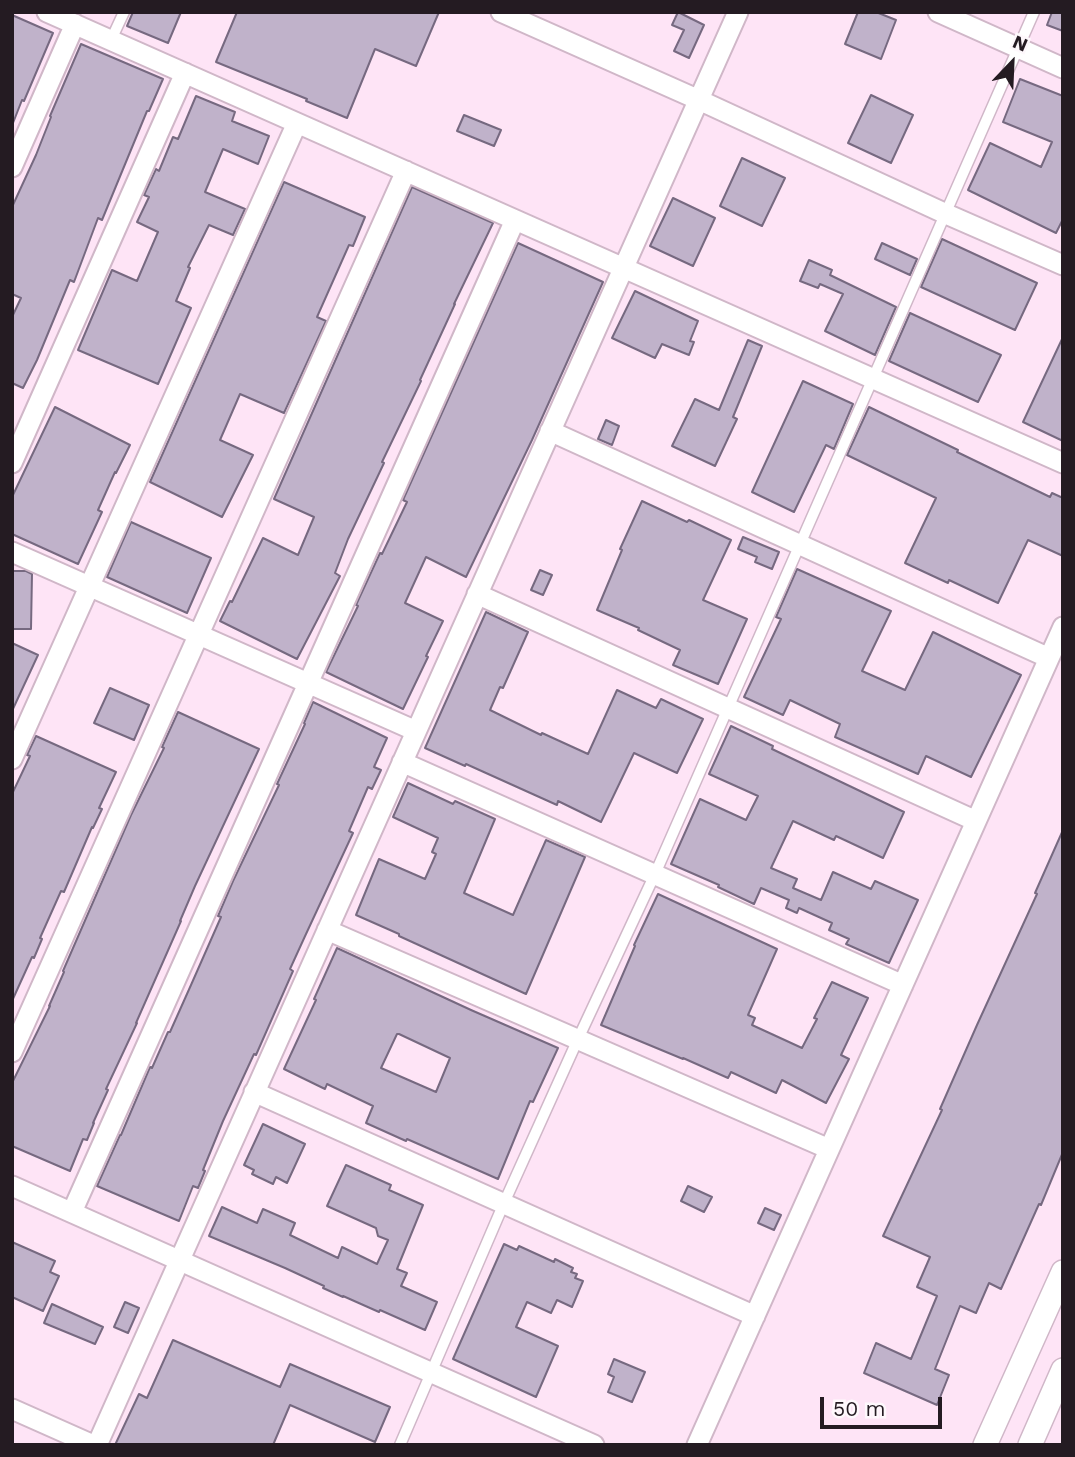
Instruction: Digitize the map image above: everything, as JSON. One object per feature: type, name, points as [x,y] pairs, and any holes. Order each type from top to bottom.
[{"type":"street","points":[[47,12],[1063,463]]},
{"type":"street","points":[[501,12],[944,214],[1063,265]]},
{"type":"street","points":[[12,1409],[95,1445],[738,12]]},
{"type":"street","points":[[938,12],[1063,68]]},
{"type":"street","points":[[12,167],[75,24]]},
{"type":"street","points":[[12,463],[186,74]]},
{"type":"street","points":[[12,759],[297,123]]},
{"type":"street","points":[[12,1052],[406,171]]},
{"type":"street","points":[[72,1212],[515,220]]},
{"type":"street","points":[[550,431],[1049,658]]},
{"type":"street","points":[[12,552],[416,731]]},
{"type":"street","points":[[477,594],[976,821]]},
{"type":"street","points":[[697,1445],[1063,627]]},
{"type":"street","points":[[402,762],[903,985]]},
{"type":"street","points":[[327,930],[829,1149]]},
{"type":"street","points":[[254,1092],[755,1316]]},
{"type":"street","points":[[12,1186],[594,1445]]},
{"type":"street","points":[[985,1445],[1063,1272]]},
{"type":"street","points":[[1030,1445],[1063,1370]]},
{"type":"lane","points":[[111,40],[124,12]]},
{"type":"lane","points":[[400,1445],[504,1203],[728,708],[1034,12]]},
{"type":"building","points":[[133,12],[181,12],[168,43],[127,26]]},
{"type":"building","points":[[237,12],[439,12],[416,66],[375,49],[347,118],[216,62]]},
{"type":"building","points":[[678,12],[704,25],[689,58],[674,51],[684,30],[672,25]]},
{"type":"building","points":[[858,12],[876,12],[896,20],[881,59],[845,44]]},
{"type":"building","points":[[1052,12],[1063,12],[1063,31],[1047,25]]},
{"type":"building","points":[[12,15],[53,33],[13,123]]},
{"type":"building","points":[[81,44],[163,79],[102,220],[98,218],[74,282],[70,280],[23,388],[12,383],[12,317],[21,298],[12,294],[12,207]]},
{"type":"building","points":[[1020,79],[1063,96],[1063,219],[1056,233],[968,190],[990,143],[1041,167],[1052,142],[1003,122]]},
{"type":"building","points":[[871,95],[913,115],[891,163],[848,143]]},
{"type":"building","points":[[196,96],[235,112],[232,121],[269,136],[258,164],[223,149],[205,192],[245,209],[233,235],[209,225],[188,267],[190,268],[176,301],[191,308],[158,384],[78,350],[112,270],[137,281],[158,232],[137,222],[149,197],[144,195],[156,169],[159,171],[173,137],[178,139]]},
{"type":"building","points":[[464,115],[501,130],[494,146],[457,131]]},
{"type":"building","points":[[742,158],[785,178],[762,226],[720,206]]},
{"type":"building","points":[[284,182],[365,217],[353,246],[349,245],[317,317],[326,321],[284,413],[240,394],[220,440],[253,455],[222,517],[150,482]]},
{"type":"building","points":[[412,187],[493,223],[348,539],[335,573],[340,576],[297,659],[220,621],[263,538],[298,555],[314,517],[274,499]]},
{"type":"building","points":[[673,198],[715,218],[693,266],[650,246]]},
{"type":"building","points":[[942,239],[1037,283],[1015,330],[921,287]]},
{"type":"building","points":[[518,243],[603,282],[532,440],[466,577],[426,557],[405,603],[443,621],[403,709],[326,672],[380,553],[382,554],[407,502],[403,500]]},
{"type":"building","points":[[882,243],[917,259],[910,275],[875,259]]},
{"type":"building","points":[[809,260],[832,270],[830,275],[896,307],[875,355],[825,331],[843,294],[820,284],[818,288],[800,281]]},
{"type":"building","points":[[635,291],[698,321],[690,341],[694,342],[689,355],[662,344],[655,358],[612,338]]},
{"type":"building","points":[[910,313],[1001,355],[978,402],[889,361]]},
{"type":"building","points":[[1063,337],[1063,441],[1023,422]]},
{"type":"building","points":[[748,340],[762,346],[733,417],[737,419],[715,466],[672,446],[695,399],[719,410]]},
{"type":"building","points":[[803,381],[853,404],[834,449],[826,445],[794,512],[752,492]]},
{"type":"building","points":[[55,407],[130,445],[98,510],[102,512],[78,564],[12,534],[12,497]]},
{"type":"building","points":[[869,407],[1050,497],[1052,493],[1063,498],[1063,556],[1028,540],[998,603],[905,563],[936,498],[847,455]]},
{"type":"building","points":[[606,420],[619,426],[612,445],[598,439]]},
{"type":"building","points":[[642,501],[731,540],[703,600],[747,619],[718,684],[673,665],[680,650],[597,610]]},
{"type":"building","points":[[131,522],[211,558],[187,613],[107,577]]},
{"type":"building","points":[[743,537],[779,552],[772,569],[755,562],[757,557],[738,549]]},
{"type":"building","points":[[797,569],[891,611],[862,671],[905,690],[933,632],[1021,675],[971,777],[926,756],[918,774],[835,737],[840,724],[790,700],[783,715],[744,697],[781,619],[776,617]]},
{"type":"building","points":[[540,570],[552,575],[543,595],[531,590]]},
{"type":"building","points":[[12,571],[32,574],[31,629],[12,629]]},
{"type":"building","points":[[486,612],[528,632],[490,710],[588,754],[617,690],[656,708],[661,699],[703,719],[677,773],[634,753],[601,822],[558,801],[557,805],[425,748]]},
{"type":"building","points":[[12,643],[38,655],[12,711]]},
{"type":"building","points":[[110,688],[149,705],[134,740],[94,723]]},
{"type":"building","points":[[313,702],[387,738],[374,767],[381,770],[372,789],[368,787],[349,831],[353,833],[290,969],[293,971],[223,1121],[198,1188],[193,1186],[179,1221],[97,1186],[150,1067],[152,1068],[170,1032],[191,985],[221,917],[218,916],[233,881],[279,785],[277,784]]},
{"type":"building","points":[[178,712],[259,749],[195,886],[106,1089],[108,1090],[87,1140],[83,1139],[70,1171],[12,1146],[12,1083],[50,1006]]},
{"type":"building","points":[[731,726],[773,746],[772,749],[904,812],[883,858],[836,836],[834,840],[793,821],[771,868],[797,879],[793,888],[821,900],[833,872],[871,889],[875,881],[918,900],[889,963],[846,944],[849,939],[829,930],[832,923],[799,908],[797,913],[786,908],[789,900],[761,888],[754,904],[671,864],[700,799],[746,820],[758,796],[709,774]]},
{"type":"building","points":[[36,736],[116,772],[99,808],[102,809],[64,892],[61,891],[34,958],[32,957],[12,1001],[12,794],[30,756],[27,755]]},
{"type":"building","points":[[408,783],[453,804],[455,801],[495,819],[464,893],[513,915],[546,840],[585,857],[526,994],[356,915],[379,859],[425,879],[436,854],[432,852],[438,838],[393,817]]},
{"type":"building","points":[[1063,830],[1063,1152],[1001,1289],[989,1283],[976,1313],[960,1306],[935,1369],[949,1375],[937,1405],[864,1373],[876,1343],[911,1359],[937,1296],[917,1287],[930,1257],[883,1236],[942,1110],[940,1109]]},
{"type":"building","points":[[658,894],[777,949],[748,1015],[755,1018],[752,1025],[802,1048],[832,982],[868,998],[841,1055],[849,1059],[826,1103],[782,1080],[776,1093],[731,1072],[728,1078],[601,1025]]},
{"type":"building","points":[[337,948],[558,1048],[533,1102],[530,1101],[498,1179],[366,1123],[373,1106],[327,1084],[325,1089],[284,1069],[316,1000],[314,999]],"holes":[[[399,1034],[450,1058],[436,1092],[381,1068]]]},
{"type":"building","points":[[263,1124],[305,1144],[287,1183],[276,1177],[273,1184],[252,1174],[254,1170],[244,1165]]},
{"type":"building","points":[[346,1165],[391,1185],[389,1190],[423,1205],[397,1269],[407,1273],[401,1286],[437,1302],[425,1330],[343,1297],[285,1268],[209,1236],[222,1207],[257,1223],[263,1209],[295,1223],[290,1235],[338,1258],[342,1247],[377,1264],[388,1240],[378,1236],[376,1228],[327,1206]]},
{"type":"building","points":[[688,1186],[712,1197],[704,1212],[681,1201]]},
{"type":"building","points":[[765,1208],[781,1215],[774,1230],[758,1223]]},
{"type":"building","points":[[12,1242],[55,1261],[50,1272],[59,1276],[43,1311],[12,1297]]},
{"type":"building","points":[[504,1244],[517,1250],[519,1246],[554,1262],[555,1259],[573,1268],[571,1272],[577,1274],[575,1278],[583,1281],[572,1307],[557,1300],[551,1313],[527,1302],[516,1327],[558,1346],[536,1397],[453,1359]]},
{"type":"building","points":[[125,1302],[139,1308],[128,1333],[114,1327]]},
{"type":"building","points":[[52,1304],[103,1327],[95,1344],[44,1323]]},
{"type":"building","points":[[173,1340],[280,1387],[290,1364],[390,1407],[375,1442],[290,1405],[273,1445],[115,1445],[139,1394],[147,1398]]},
{"type":"building","points":[[614,1359],[645,1372],[632,1402],[608,1392],[614,1377],[608,1374]]}]
